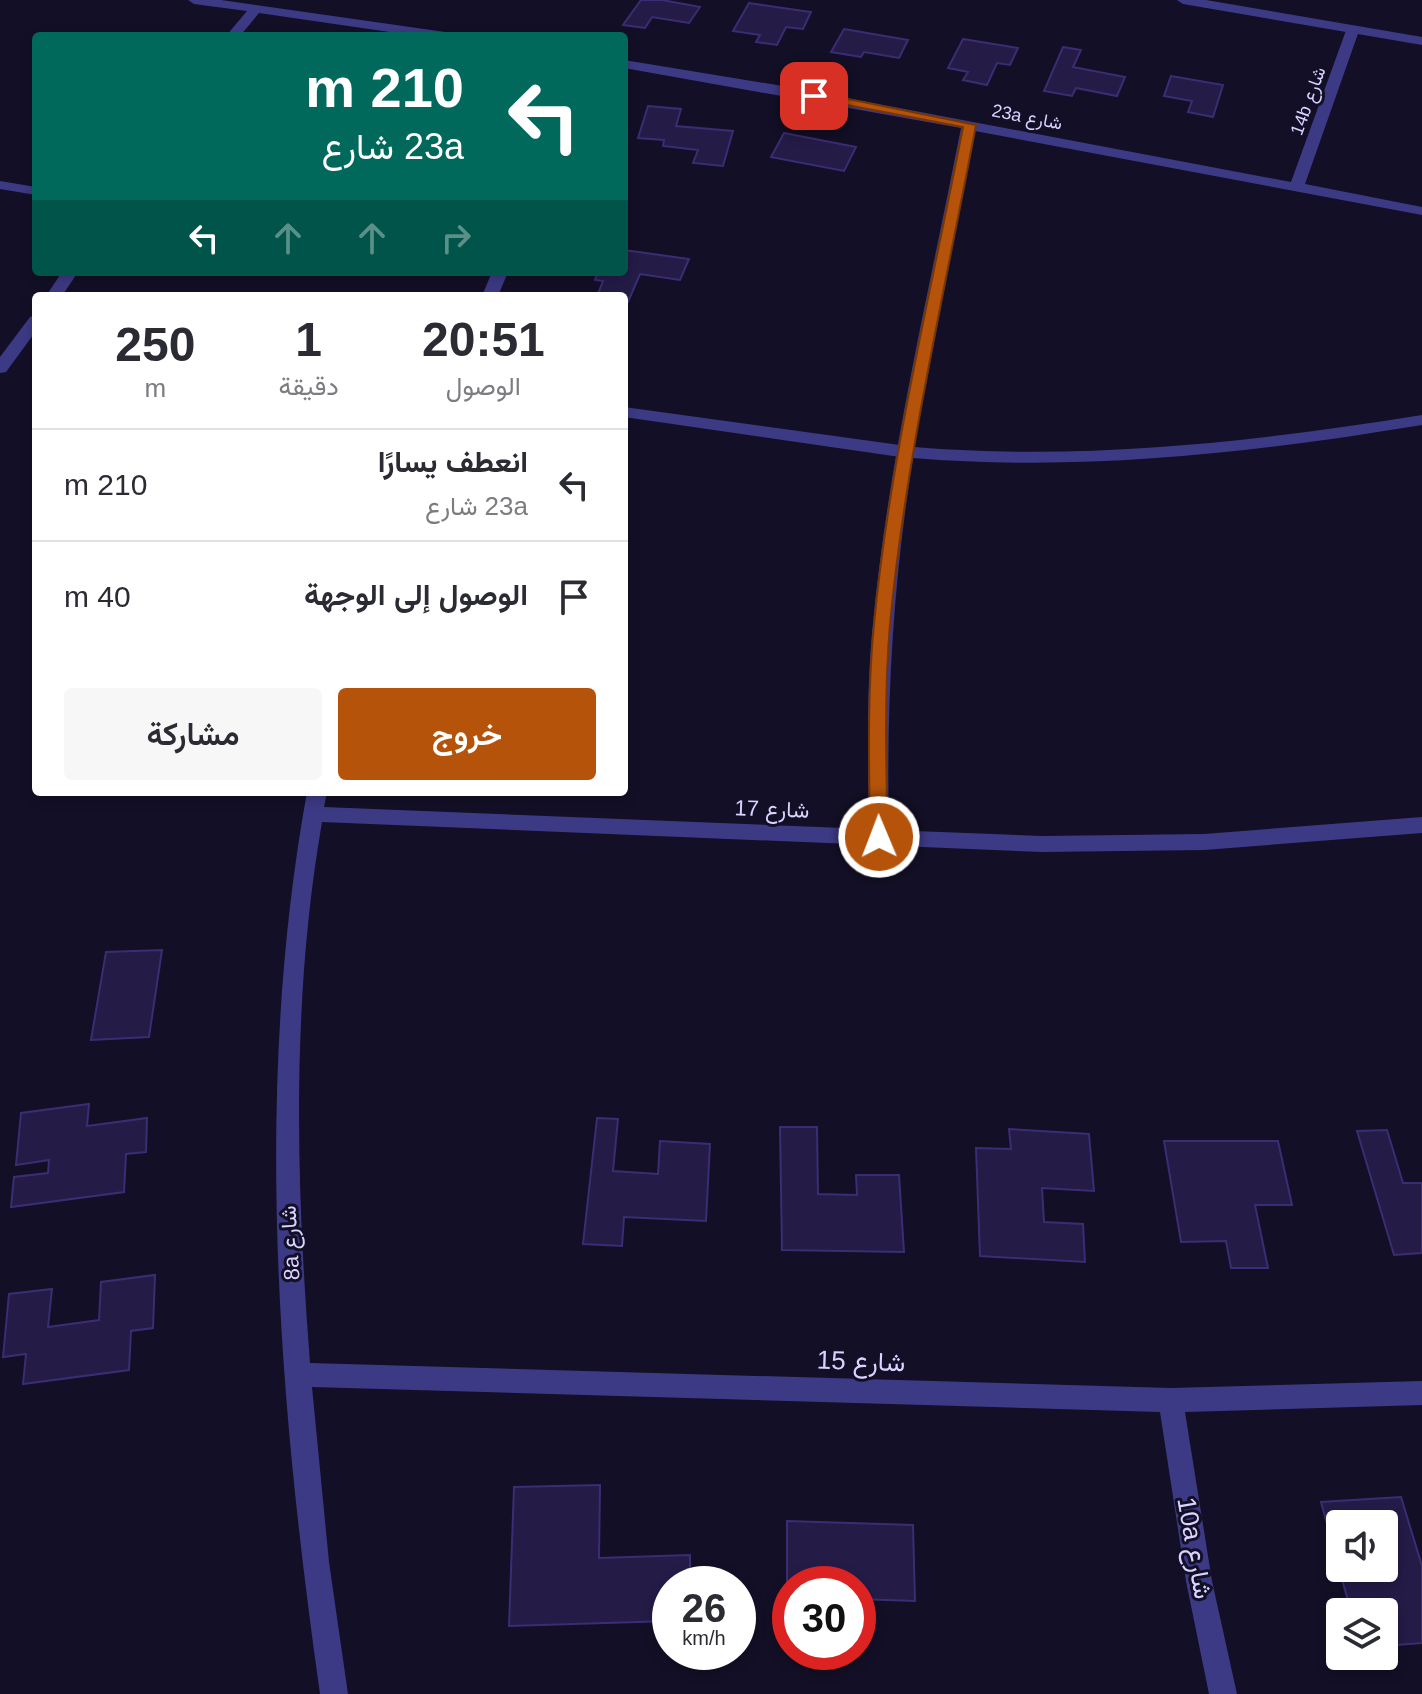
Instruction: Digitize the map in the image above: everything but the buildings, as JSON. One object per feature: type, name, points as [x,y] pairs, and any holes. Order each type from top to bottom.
[{"type":"street","points":[[194,0],[417,32]]},
{"type":"street","points":[[1183,0],[1422,41]]},
{"type":"street","points":[[236,32],[256,9]]},
{"type":"street","name":"14b شارع","points":[[1297,186],[1353,28]]},
{"type":"street","name":"23a شارع","points":[[628,65],[969,125],[1422,211]]},
{"type":"street","points":[[879,837],[877,726],[882,626],[892,535],[969,125]]},
{"type":"street","points":[[0,185],[32,190]]},
{"type":"street","points":[[0,368],[32,325]]},
{"type":"street","points":[[628,413],[907,452],[1000,460],[1092,459],[1213,450],[1422,420]]},
{"type":"street","name":"شارع 17","points":[[315,803],[1042,844],[1204,842],[1422,825]]},
{"type":"street","name":"8a شارع","points":[[315,803],[294,934],[286,1067],[287,1214],[316,1580],[334,1694]]},
{"type":"street","name":"شارع 15","points":[[299,1375],[1171,1400],[1422,1393]]},
{"type":"street","name":"10a شارع","points":[[1171,1400],[1199,1581],[1223,1694]]},
{"type":"route","points":[[814,96],[969,125],[892,535],[882,626],[877,726],[879,837]]}]
